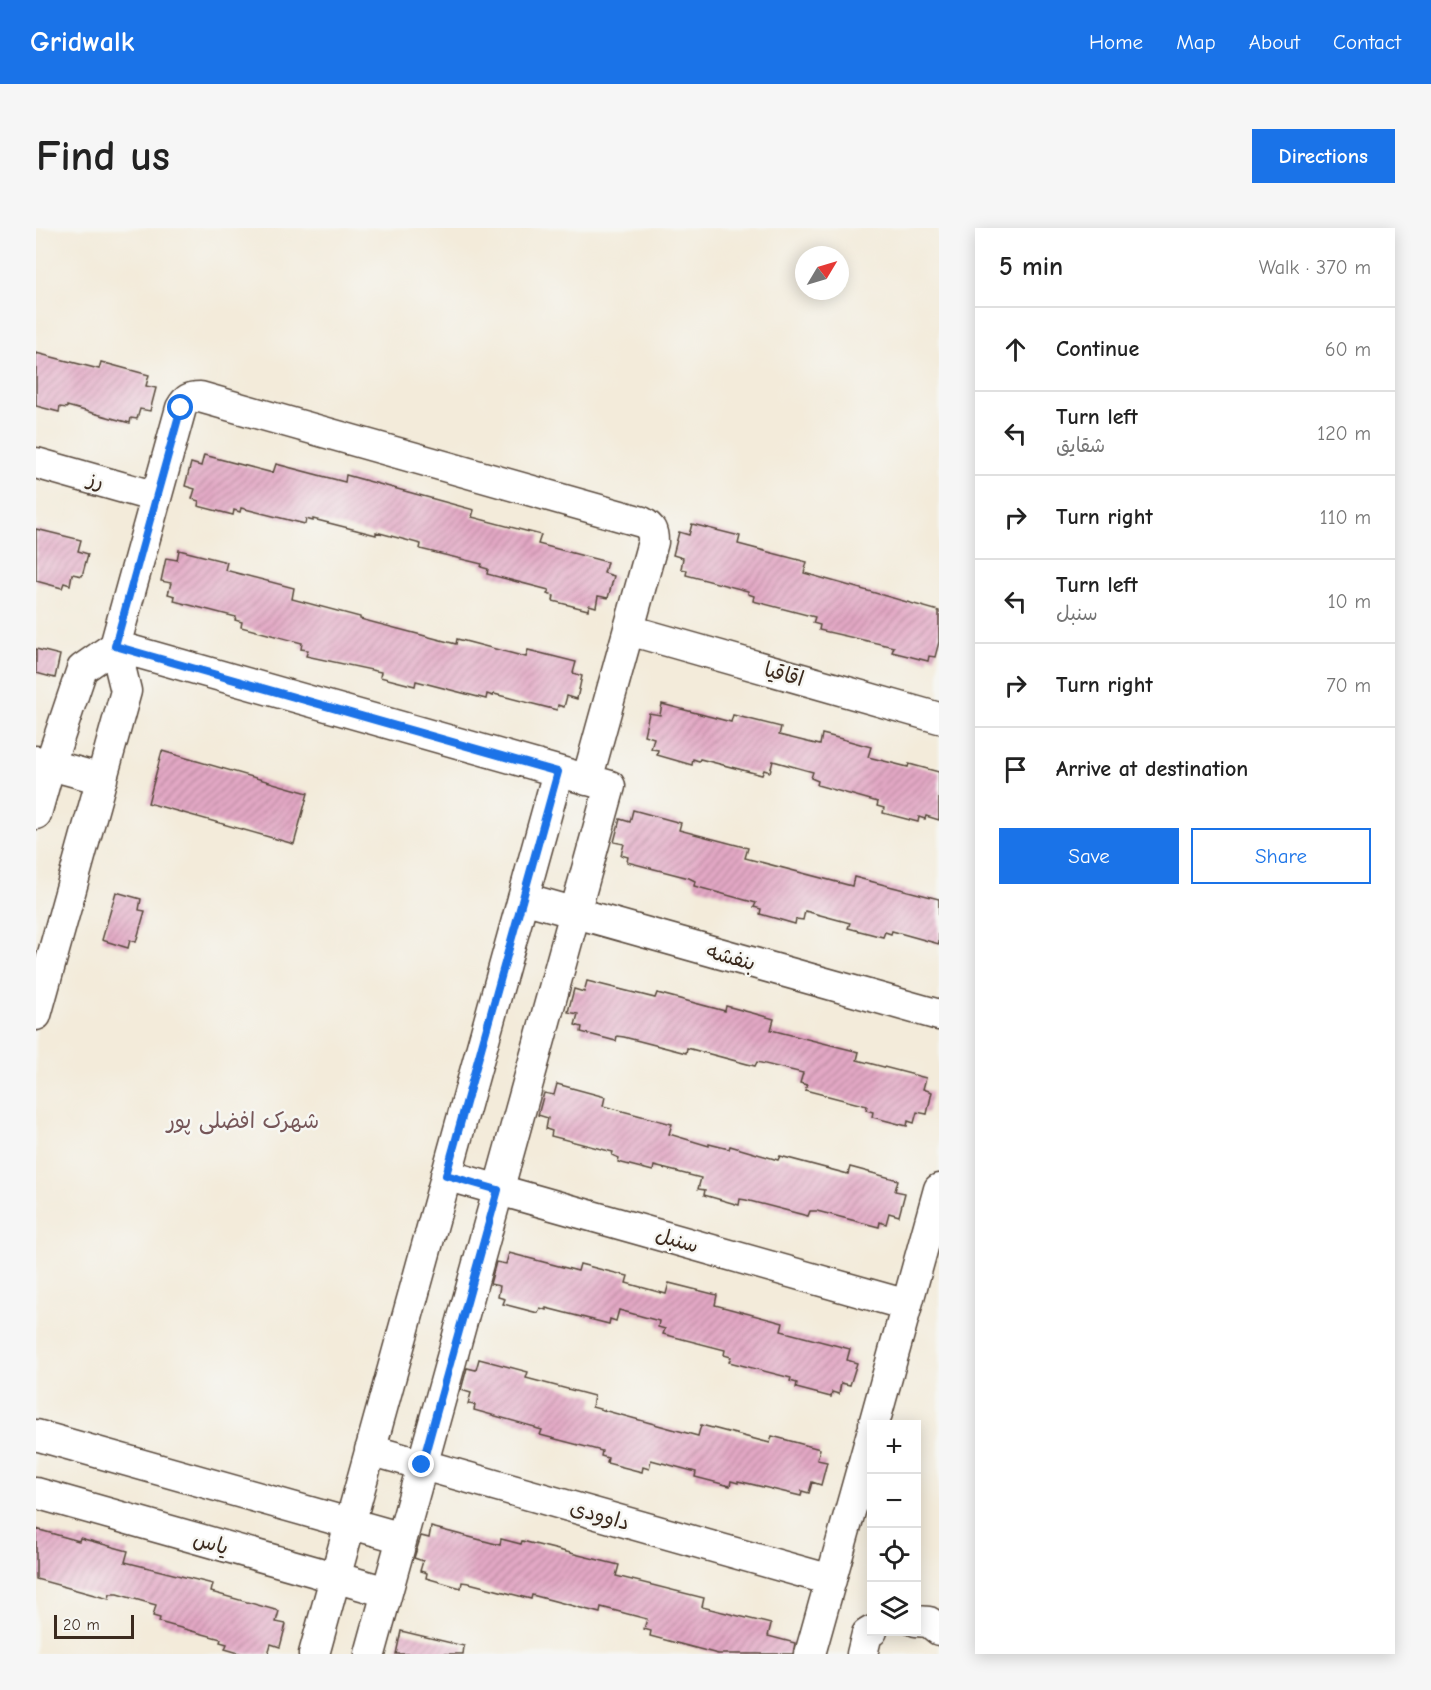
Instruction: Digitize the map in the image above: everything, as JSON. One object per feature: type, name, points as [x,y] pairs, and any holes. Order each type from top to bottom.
[{"type":"street","points":[[36,1015],[126,691],[115,646],[181,408],[185,401],[192,397],[212,400],[650,526],[653,542],[629,630],[575,913],[369,1654]]},
{"type":"street","name":"رز","points":[[36,463],[156,497]]},
{"type":"street","name":"اقاقیا","points":[[629,630],[939,718]]},
{"type":"street","points":[[36,814],[43,762],[82,669],[115,646]]},
{"type":"street","points":[[115,646],[599,783]]},
{"type":"street","points":[[43,762],[102,779]]},
{"type":"street","points":[[314,1654],[558,772]]},
{"type":"street","name":"بنفشه","points":[[523,898],[939,1015]]},
{"type":"street","name":"سنبل","points":[[446,1175],[907,1305]]},
{"type":"street","points":[[875,1420],[939,1189]]},
{"type":"street","points":[[36,1435],[402,1538]]},
{"type":"street","name":"داوودی","points":[[370,1450],[831,1580]]},
{"type":"street","points":[[810,1654],[867,1451]]},
{"type":"street","name":"یاس","points":[[36,1493],[387,1592]]},
{"type":"street","points":[[921,1621],[929,1622],[939,1630]]},
{"type":"street","points":[[861,1654],[867,1634]]},
{"type":"building","points":[[36,353],[99,369],[101,362],[149,375],[146,386],[156,388],[150,411],[140,409],[137,419],[131,418],[130,423],[67,406],[67,408],[60,407],[59,412],[36,406]]},
{"type":"building","points":[[204,455],[273,473],[276,464],[345,482],[346,475],[474,510],[472,517],[541,535],[538,544],[607,562],[604,573],[614,576],[608,598],[598,596],[596,607],[589,605],[588,610],[553,601],[554,596],[547,594],[549,590],[487,574],[488,569],[481,567],[482,564],[420,549],[421,544],[376,532],[376,535],[313,519],[313,521],[306,519],[305,524],[241,508],[240,512],[234,510],[233,515],[198,506],[199,501],[192,499],[195,489],[185,486],[191,463],[201,466]]},
{"type":"building","points":[[692,524],[740,536],[738,544],[807,562],[804,573],[939,611],[939,642],[935,657],[929,656],[928,661],[892,652],[894,647],[819,630],[820,625],[813,623],[815,617],[753,601],[754,596],[748,594],[748,591],[686,575],[687,570],[681,569],[683,558],[673,555],[679,532],[689,535]]},
{"type":"building","points":[[36,529],[81,540],[78,551],[88,554],[82,576],[72,574],[70,585],[64,583],[62,588],[36,581]]},
{"type":"building","points":[[179,550],[227,562],[225,570],[294,588],[292,599],[360,617],[360,619],[456,644],[457,639],[526,657],[528,650],[576,662],[573,673],[582,676],[577,699],[567,696],[564,707],[558,705],[557,710],[494,694],[493,696],[487,694],[486,699],[416,681],[415,686],[380,677],[381,672],[306,656],[308,650],[301,649],[302,643],[241,627],[242,622],[235,620],[236,617],[174,601],[175,596],[168,594],[171,583],[161,581],[166,558],[177,560]]},
{"type":"building","points":[[36,649],[60,655],[55,678],[36,673]]},
{"type":"building","points":[[662,704],[731,722],[733,715],[781,727],[779,735],[820,745],[822,734],[871,747],[868,757],[939,772],[939,820],[926,816],[925,819],[919,817],[918,822],[883,813],[884,808],[877,806],[878,802],[817,785],[818,781],[811,778],[813,772],[773,761],[770,772],[764,770],[762,775],[700,759],[699,761],[693,759],[692,765],[657,755],[658,750],[651,749],[654,738],[644,735],[649,713],[660,715]]},
{"type":"building","points":[[162,751],[308,793],[294,844],[148,803]]},
{"type":"building","points":[[633,810],[681,823],[679,830],[748,848],[745,858],[852,886],[854,877],[939,899],[939,944],[892,931],[891,934],[885,932],[883,937],[848,928],[850,923],[805,911],[803,920],[796,919],[795,924],[760,914],[761,909],[754,907],[756,903],[694,886],[695,881],[689,878],[627,862],[628,857],[621,855],[624,844],[614,842],[620,819],[630,822]]},
{"type":"building","points":[[116,892],[141,899],[139,910],[145,911],[136,942],[130,940],[128,948],[102,940]]},
{"type":"building","points":[[587,981],[655,998],[657,993],[725,1011],[726,1006],[774,1019],[771,1030],[859,1052],[857,1060],[926,1078],[923,1089],[932,1092],[927,1114],[917,1112],[914,1123],[908,1121],[907,1126],[872,1117],[873,1112],[866,1110],[867,1106],[805,1090],[807,1085],[800,1083],[803,1073],[757,1062],[755,1066],[687,1048],[686,1053],[624,1037],[617,1036],[616,1041],[581,1032],[582,1027],[575,1025],[578,1014],[568,1012],[574,989],[584,992]]},
{"type":"building","points":[[557,1084],[605,1097],[603,1106],[672,1124],[669,1134],[709,1146],[709,1144],[729,1149],[730,1146],[778,1160],[780,1156],[848,1174],[850,1167],[898,1180],[895,1191],[905,1193],[899,1216],[889,1213],[886,1224],[880,1222],[879,1227],[817,1211],[810,1211],[808,1216],[740,1199],[739,1205],[704,1195],[705,1190],[698,1189],[701,1178],[654,1166],[653,1171],[618,1162],[619,1158],[612,1155],[613,1152],[551,1136],[552,1131],[546,1129],[548,1118],[538,1115],[544,1093],[554,1095]]},
{"type":"building","points":[[509,1253],[578,1271],[580,1264],[628,1276],[626,1283],[666,1294],[669,1283],[717,1295],[715,1305],[783,1323],[781,1331],[850,1349],[847,1360],[857,1363],[850,1385],[841,1383],[839,1394],[832,1392],[831,1397],[796,1388],[797,1383],[790,1381],[791,1378],[729,1362],[731,1357],[724,1355],[725,1350],[663,1334],[665,1329],[658,1327],[659,1321],[619,1310],[616,1321],[610,1319],[609,1324],[546,1308],[546,1310],[540,1308],[538,1313],[503,1304],[505,1299],[498,1297],[500,1286],[490,1284],[496,1262],[506,1264]]},
{"type":"building","points":[[479,1359],[528,1372],[526,1378],[594,1396],[592,1407],[698,1436],[701,1425],[770,1443],[772,1436],[820,1449],[817,1460],[827,1462],[821,1485],[812,1482],[809,1493],[802,1491],[801,1496],[738,1481],[738,1483],[731,1481],[730,1486],[695,1477],[696,1472],[651,1460],[649,1469],[643,1467],[642,1472],[607,1463],[608,1458],[601,1456],[602,1451],[540,1435],[542,1430],[535,1427],[474,1410],[475,1405],[468,1404],[471,1393],[461,1390],[467,1368],[476,1370]]},
{"type":"building","points":[[431,1527],[500,1545],[501,1539],[521,1544],[522,1541],[619,1565],[616,1576],[704,1598],[702,1607],[771,1624],[768,1636],[795,1643],[793,1654],[718,1654],[650,1636],[651,1631],[644,1629],[647,1619],[601,1607],[600,1613],[532,1595],[531,1599],[462,1582],[461,1588],[426,1578],[427,1573],[420,1571],[423,1561],[414,1558],[421,1536],[429,1538]]},
{"type":"building","points":[[36,1529],[128,1551],[125,1562],[213,1584],[211,1592],[279,1611],[276,1622],[286,1624],[280,1647],[271,1644],[268,1654],[242,1654],[225,1649],[227,1644],[220,1642],[221,1639],[159,1622],[160,1618],[153,1616],[156,1605],[117,1594],[110,1594],[109,1599],[36,1579]]},
{"type":"building","points":[[401,1631],[464,1646],[463,1654],[396,1654]]},
{"type":"district","name":"شهرک افضلی ‌پور","points":[[243,1120]]},
{"type":"route","points":[[181,408],[115,646],[558,772],[446,1175],[498,1190],[422,1465]]}]
